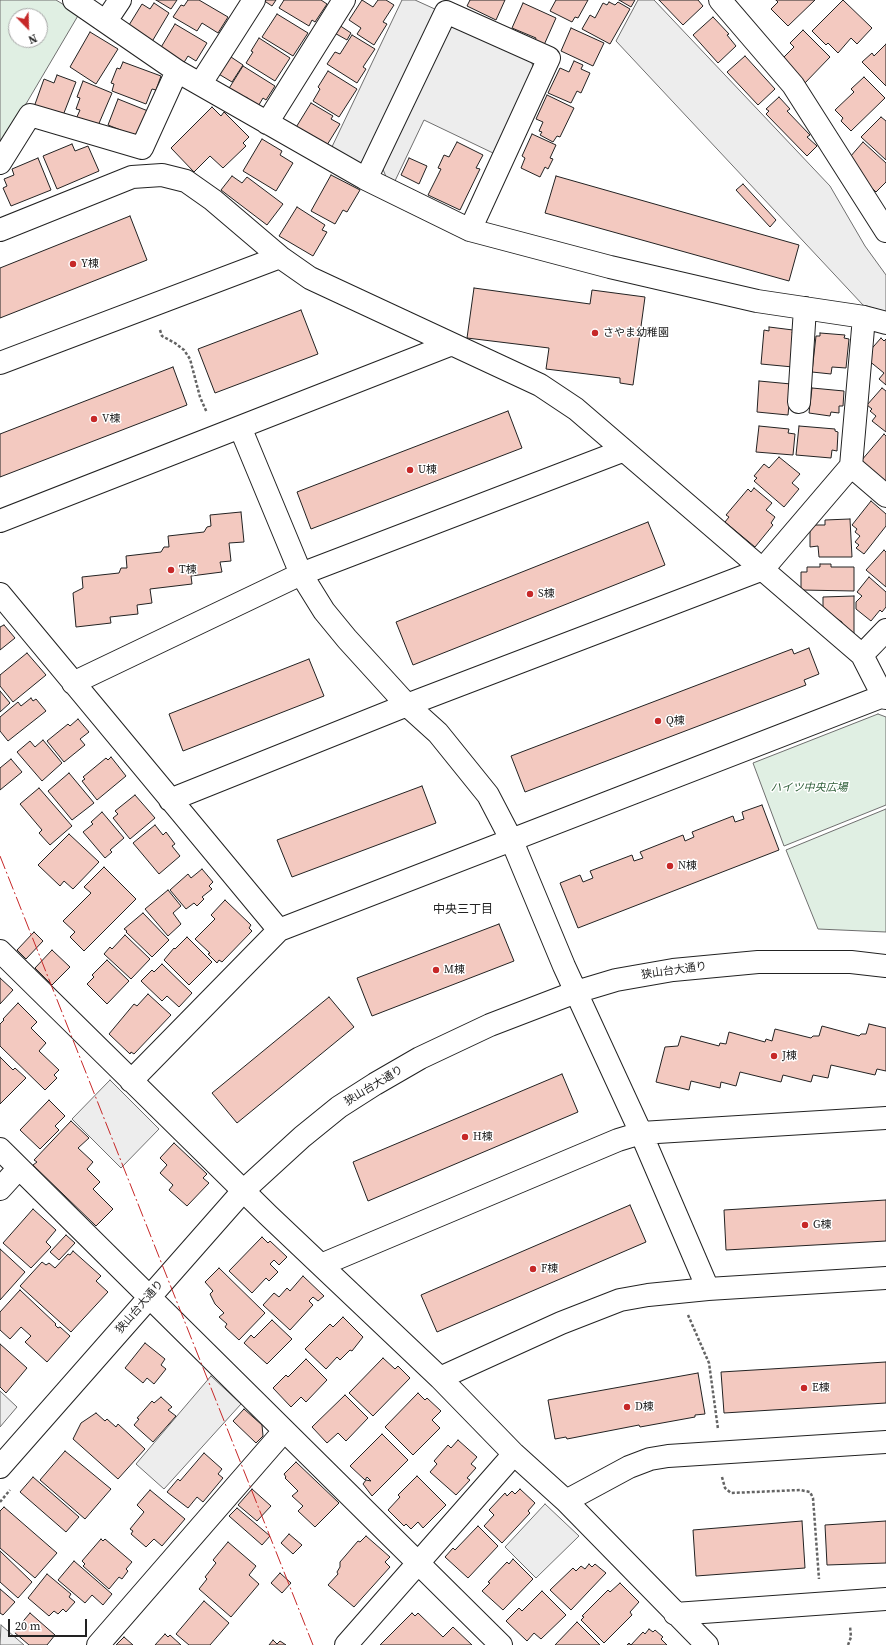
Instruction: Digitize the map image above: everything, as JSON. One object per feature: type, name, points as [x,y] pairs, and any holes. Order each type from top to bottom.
[{"type":"street","points":[[74,0],[177,71],[366,179],[470,230],[610,267],[757,301],[864,317],[886,323]]},
{"type":"street","points":[[106,21],[120,0]]},
{"type":"street","points":[[200,83],[254,0]]},
{"type":"street","points":[[267,123],[344,0]]},
{"type":"street","points":[[720,0],[793,85],[879,202],[886,231]]},
{"type":"street","points":[[366,179],[446,12],[549,58],[470,230]]},
{"type":"street","points":[[0,163],[30,115],[142,148],[177,71]]},
{"type":"street","points":[[0,230],[132,178],[162,175],[186,181],[208,196],[280,257],[310,278],[540,385],[576,410],[622,451],[746,557],[763,569],[862,655],[885,697],[279,930],[131,1081]]},
{"type":"street","points":[[0,363],[280,257]]},
{"type":"street","points":[[799,402],[805,308]]},
{"type":"street","points":[[170,800],[406,705],[763,569],[851,466],[864,317]]},
{"type":"street","points":[[0,521],[452,344]]},
{"type":"street","points":[[240,427],[301,574],[324,611],[406,705],[438,733],[465,764],[488,795],[512,841],[576,992],[641,1133],[708,1289]]},
{"type":"street","points":[[73,683],[301,574],[622,451]]},
{"type":"street","points":[[851,466],[886,496]]},
{"type":"street","points":[[0,594],[279,930]]},
{"type":"street","points":[[862,655],[886,630]]},
{"type":"street","points":[[0,951],[320,1265],[440,1378],[514,1454],[566,1501],[707,1645]]},
{"type":"street","name":"狭山台大通り","points":[[0,1467],[149,1296],[244,1191],[302,1137],[339,1107],[420,1058],[490,1025],[576,992],[616,980],[659,973],[758,962],[851,962],[886,966]]},
{"type":"street","points":[[320,1265],[618,1140],[641,1133],[886,1118]]},
{"type":"street","points":[[0,1149],[501,1645]]},
{"type":"street","points":[[0,1189],[19,1168]]},
{"type":"street","points":[[440,1378],[596,1308],[620,1300],[641,1296],[708,1289],[886,1278]]},
{"type":"street","points":[[98,1645],[284,1431]]},
{"type":"street","points":[[566,1501],[603,1479],[650,1459],[668,1456],[886,1442]]},
{"type":"street","points":[[346,1645],[514,1454]]},
{"type":"street","points":[[675,1614],[886,1599]]},
{"type":"path","points":[[150,305],[162,336],[184,350],[190,359],[200,397],[216,436]]},
{"type":"path","points":[[682,1292],[692,1326],[709,1363],[721,1453],[723,1485],[727,1491],[732,1493],[800,1490],[810,1492],[812,1495],[820,1604]]},
{"type":"green space","points":[[0,0],[56,0],[79,14],[0,148]]},
{"type":"green space","name":"ハイツ中央広場","points":[[878,714],[886,717],[886,805],[784,846],[753,763]]},
{"type":"green space","points":[[886,809],[886,932],[818,929],[786,850]]},
{"type":"shaded area","points":[[402,0],[415,0],[437,10],[367,160],[358,165],[330,151]]},
{"type":"shaded area","points":[[638,0],[654,0],[830,186],[865,246],[886,275],[886,312],[863,305],[616,41]]},
{"type":"shaded area","points":[[458,24],[530,58],[534,69],[493,153],[424,120],[394,183],[387,179],[382,167],[448,29]]},
{"type":"shaded area","points":[[110,1080],[159,1129],[121,1168],[72,1119]]},
{"type":"shaded area","points":[[211,1376],[241,1404],[164,1489],[136,1464]]},
{"type":"shaded area","points":[[0,1391],[17,1407],[0,1427]]},
{"type":"shaded area","points":[[545,1504],[579,1536],[536,1578],[505,1547]]},
{"type":"shaded area","points":[[1,1625],[24,1645],[0,1645]]},
{"type":"building","points":[[156,0],[177,0],[171,9]]},
{"type":"building","points":[[188,0],[199,0],[228,17],[218,33],[202,23],[197,31],[173,17],[181,5],[184,6]]},
{"type":"building","points":[[263,0],[276,0],[272,6]]},
{"type":"building","points":[[284,0],[321,0],[327,4],[315,22],[312,20],[309,26],[279,8]]},
{"type":"building","points":[[362,0],[373,7],[378,0],[386,0],[394,5],[383,22],[387,24],[374,45],[357,34],[361,28],[349,20]]},
{"type":"building","points":[[470,0],[505,0],[496,20],[467,6]]},
{"type":"building","points":[[556,0],[588,0],[578,18],[575,17],[572,22],[550,11]]},
{"type":"building","points":[[619,0],[635,0],[631,7]]},
{"type":"building","points":[[659,0],[698,0],[703,6],[683,25]]},
{"type":"building","points":[[776,0],[815,0],[788,26],[771,9],[778,2]]},
{"type":"building","points":[[843,0],[872,28],[857,44],[851,38],[838,53],[828,43],[826,45],[812,31]]},
{"type":"building","points":[[609,2],[615,5],[618,2],[630,9],[610,44],[582,29],[590,15],[595,18],[603,3],[607,5]]},
{"type":"building","points":[[154,3],[169,13],[150,45],[126,30],[142,4],[150,9]]},
{"type":"building","points":[[523,3],[556,18],[544,45],[535,41],[536,38],[512,28]]},
{"type":"building","points":[[277,14],[308,33],[293,56],[262,37]]},
{"type":"building","points":[[713,17],[729,34],[727,35],[736,46],[718,63],[693,35]]},
{"type":"building","points":[[336,23],[351,33],[347,40],[331,31]]},
{"type":"building","points":[[175,24],[207,43],[196,61],[188,56],[183,64],[160,49]]},
{"type":"building","points":[[571,28],[604,43],[593,66],[561,51]]},
{"type":"building","points":[[803,30],[830,57],[803,85],[780,61],[794,47],[790,43]]},
{"type":"building","points":[[90,32],[118,49],[96,84],[70,67]]},
{"type":"building","points":[[352,35],[375,49],[363,67],[366,69],[357,83],[327,64],[335,52],[340,54]]},
{"type":"building","points":[[259,38],[290,58],[275,81],[246,63]]},
{"type":"building","points":[[886,44],[886,86],[862,62],[872,53],[874,56]]},
{"type":"building","points":[[228,55],[243,65],[232,82],[217,73]]},
{"type":"building","points":[[745,56],[775,89],[758,105],[727,72]]},
{"type":"building","points":[[574,61],[583,65],[581,69],[590,73],[581,93],[577,91],[571,103],[548,93],[560,68],[569,72]]},
{"type":"building","points":[[123,62],[161,76],[156,90],[152,89],[146,104],[112,91],[114,84],[111,83],[117,68],[120,69]]},
{"type":"building","points":[[243,66],[275,86],[266,100],[263,98],[257,108],[248,102],[250,100],[246,97],[244,100],[228,90]]},
{"type":"building","points":[[328,71],[357,89],[339,117],[313,101],[320,89],[318,87]]},
{"type":"building","points":[[57,75],[76,82],[62,118],[34,107],[44,79],[54,83]]},
{"type":"building","points":[[864,77],[885,98],[851,131],[841,121],[843,118],[835,110],[854,92],[851,89]]},
{"type":"building","points":[[83,81],[112,93],[97,128],[76,119],[80,110],[76,109],[80,98],[77,97]]},
{"type":"building","points":[[547,95],[574,108],[560,137],[557,136],[553,142],[540,135],[542,132],[539,131],[543,122],[536,119]]},
{"type":"building","points":[[779,97],[790,109],[787,111],[810,135],[807,137],[817,146],[807,156],[766,114],[769,111],[766,109]]},
{"type":"building","points":[[118,99],[148,111],[138,137],[108,125]]},
{"type":"building","points":[[311,103],[333,116],[331,119],[340,124],[327,145],[295,129]]},
{"type":"building","points":[[212,107],[221,116],[224,112],[249,137],[243,143],[246,146],[223,168],[210,156],[194,172],[171,148]]},
{"type":"building","points":[[881,117],[886,121],[886,160],[861,137]]},
{"type":"building","points":[[532,134],[556,145],[550,158],[553,159],[548,169],[545,167],[540,177],[521,168],[525,158],[522,156]]},
{"type":"building","points":[[262,139],[282,151],[280,155],[293,163],[276,191],[243,171]]},
{"type":"building","points":[[457,142],[483,155],[476,168],[480,169],[460,210],[428,195],[441,169],[438,168],[444,155],[449,157]]},
{"type":"building","points":[[863,142],[886,163],[886,182],[876,192],[873,189],[871,191],[851,168],[856,163],[850,157]]},
{"type":"building","points":[[72,144],[75,151],[88,146],[99,171],[57,189],[43,156]]},
{"type":"building","points":[[38,158],[51,190],[11,206],[3,188],[7,186],[4,179],[14,175],[12,169]]},
{"type":"building","points":[[409,158],[427,166],[419,184],[401,175]]},
{"type":"building","points":[[331,175],[360,190],[347,212],[343,210],[335,224],[311,211]]},
{"type":"building","points":[[232,176],[242,183],[247,177],[283,204],[267,225],[221,190]]},
{"type":"building","points":[[556,176],[799,245],[789,281],[545,213]]},
{"type":"building","points":[[743,184],[776,220],[770,227],[736,190]]},
{"type":"building","points":[[297,207],[325,225],[322,230],[327,232],[313,256],[279,236]]},
{"type":"building","name":"Y棟","points":[[130,216],[147,260],[0,318],[0,268]]},
{"type":"building","points":[[474,288],[590,304],[592,290],[645,297],[633,385],[620,383],[620,378],[546,369],[549,348],[467,338]]},
{"type":"building","points":[[301,310],[318,354],[215,393],[198,349]]},
{"type":"building","points":[[769,327],[793,330],[792,333],[797,334],[793,367],[761,364],[764,330],[769,331]]},
{"type":"building","points":[[820,333],[845,335],[844,338],[849,339],[846,368],[832,367],[831,374],[812,372],[816,336],[820,336]]},
{"type":"building","points":[[881,338],[884,341],[886,339],[886,385],[879,379],[884,373],[868,360],[867,354]]},
{"type":"building","name":"V棟","points":[[173,367],[187,405],[0,477],[0,434]]},
{"type":"building","points":[[759,381],[791,384],[788,415],[757,412]]},
{"type":"building","points":[[812,388],[844,391],[843,406],[839,406],[839,413],[831,412],[830,416],[809,413]]},
{"type":"building","points":[[882,388],[886,391],[886,432],[872,421],[876,416],[870,411],[872,409],[867,405]]},
{"type":"building","name":"U棟","points":[[508,411],[522,448],[311,529],[297,492]]},
{"type":"building","points":[[759,426],[789,429],[788,433],[795,434],[793,455],[756,452]]},
{"type":"building","points":[[799,426],[835,429],[835,431],[838,432],[837,451],[832,450],[831,458],[796,455]]},
{"type":"building","points":[[884,434],[886,436],[886,481],[882,485],[861,461]]},
{"type":"building","points":[[779,457],[800,474],[792,483],[799,489],[784,507],[754,481],[757,478],[754,476],[764,464],[769,468]]},
{"type":"building","points":[[754,488],[772,503],[766,510],[775,517],[771,523],[773,525],[755,547],[725,522],[729,517],[726,515],[748,489],[751,492]]},
{"type":"building","points":[[871,501],[886,514],[886,526],[864,554],[856,548],[859,545],[855,542],[860,536],[855,532],[857,529],[852,525]]},
{"type":"building","name":"T棟","points":[[241,512],[244,542],[229,543],[231,561],[220,562],[222,572],[191,576],[192,584],[150,589],[152,603],[137,605],[138,614],[110,617],[111,623],[76,627],[73,593],[83,588],[82,577],[119,573],[121,568],[127,568],[126,556],[161,552],[164,547],[169,547],[168,536],[204,532],[207,527],[211,526],[210,515]]},
{"type":"building","points":[[850,519],[852,557],[819,557],[818,546],[810,547],[810,531],[814,525],[825,525],[825,520]]},
{"type":"building","name":"S棟","points":[[648,522],[665,565],[413,665],[396,622]]},
{"type":"building","points":[[884,550],[886,552],[886,587],[866,570]]},
{"type":"building","points":[[820,564],[831,564],[831,567],[854,567],[854,591],[801,590],[801,572],[807,572],[807,567],[820,567]]},
{"type":"building","points":[[869,577],[886,592],[886,607],[882,612],[880,610],[871,621],[856,609],[856,602],[862,596],[857,592]]},
{"type":"building","points":[[854,596],[854,635],[842,625],[842,622],[823,610],[823,597]]},
{"type":"building","points":[[4,625],[15,638],[0,650],[0,627]]},
{"type":"building","name":"Q棟","points":[[809,648],[819,674],[804,680],[806,685],[525,792],[511,756],[792,649],[794,654]]},
{"type":"building","points":[[27,653],[46,675],[13,702],[0,686],[0,675]]},
{"type":"building","points":[[309,659],[324,696],[183,751],[169,714]]},
{"type":"building","points":[[0,691],[10,703],[0,712]]},
{"type":"building","points":[[31,698],[33,701],[36,699],[46,711],[8,741],[0,731],[0,717],[18,702],[21,706]]},
{"type":"building","points":[[78,719],[89,732],[80,739],[85,745],[64,762],[47,741],[68,724],[70,726]]},
{"type":"building","points":[[43,740],[62,763],[42,781],[17,752],[30,741],[35,747]]},
{"type":"building","points":[[111,757],[126,776],[97,800],[82,781],[85,779],[83,777],[106,758],[108,760]]},
{"type":"building","points":[[11,759],[22,772],[0,790],[0,768]]},
{"type":"building","points":[[69,773],[94,803],[72,820],[48,791]]},
{"type":"building","points":[[422,786],[436,823],[292,877],[277,840]]},
{"type":"building","points":[[39,788],[72,826],[50,845],[39,833],[42,830],[20,804]]},
{"type":"building","points":[[135,795],[155,818],[130,839],[113,818],[118,814],[115,811]]},
{"type":"building","name":"N棟","points":[[762,805],[779,850],[578,928],[560,883],[580,875],[583,882],[593,878],[590,871],[632,855],[634,861],[643,858],[640,852],[683,835],[685,841],[694,837],[692,832],[733,816],[735,822],[744,819],[742,812]]},
{"type":"building","points":[[102,812],[124,838],[110,850],[112,852],[105,858],[83,832],[93,824],[91,822]]},
{"type":"building","points":[[155,825],[163,835],[166,832],[175,844],[172,846],[180,856],[159,874],[133,843]]},
{"type":"building","points":[[69,834],[99,862],[73,889],[64,881],[60,886],[38,865]]},
{"type":"building","points":[[104,867],[136,899],[84,951],[70,937],[75,932],[63,921],[91,893],[84,887]]},
{"type":"building","points":[[202,869],[213,882],[209,886],[212,889],[202,897],[204,899],[197,906],[194,903],[186,909],[170,890],[188,874],[191,878]]},
{"type":"building","points":[[168,890],[181,906],[173,913],[181,924],[168,936],[145,909]]},
{"type":"building","points":[[225,900],[251,925],[249,928],[252,931],[222,962],[219,960],[217,963],[208,954],[210,953],[195,939],[215,919],[211,915]]},
{"type":"building","points":[[143,913],[169,940],[152,957],[124,929]]},
{"type":"building","name":"M棟","points":[[499,924],[514,961],[372,1016],[357,978]]},
{"type":"building","points":[[34,932],[43,941],[26,959],[17,950]]},
{"type":"building","points":[[125,935],[150,959],[131,979],[104,954],[110,947],[112,949]]},
{"type":"building","points":[[187,937],[212,962],[189,985],[164,960],[174,948],[175,949]]},
{"type":"building","points":[[52,950],[70,967],[52,985],[35,968]]},
{"type":"building","points":[[107,960],[129,981],[107,1004],[87,984],[94,977],[92,975]]},
{"type":"building","points":[[162,964],[192,993],[179,1007],[167,996],[162,1001],[141,981],[152,970],[154,972]]},
{"type":"building","points":[[0,978],[13,990],[0,1004]]},
{"type":"building","points":[[148,994],[171,1015],[134,1054],[131,1052],[130,1054],[109,1034],[134,1004],[137,1006]]},
{"type":"building","points":[[329,997],[354,1027],[237,1123],[212,1093]]},
{"type":"building","points":[[18,1003],[37,1022],[31,1028],[46,1043],[39,1051],[59,1070],[54,1075],[57,1078],[45,1090],[0,1046],[0,1024]]},
{"type":"building","name":"J棟","points":[[869,1024],[886,1028],[886,1071],[877,1069],[875,1075],[831,1065],[828,1078],[813,1075],[811,1082],[783,1075],[781,1082],[740,1072],[736,1086],[721,1082],[720,1088],[691,1081],[689,1090],[656,1082],[665,1047],[678,1046],[681,1036],[719,1046],[720,1043],[726,1044],[729,1032],[765,1042],[766,1039],[772,1041],[775,1029],[811,1038],[813,1036],[819,1036],[822,1026],[859,1036],[861,1034],[866,1034]]},
{"type":"building","points":[[0,1057],[13,1070],[15,1068],[26,1078],[0,1104]]},
{"type":"building","name":"H棟","points":[[562,1074],[578,1112],[368,1201],[353,1162]]},
{"type":"building","points":[[49,1100],[65,1116],[55,1126],[59,1130],[40,1149],[20,1130]]},
{"type":"building","points":[[71,1121],[89,1138],[78,1148],[93,1162],[87,1169],[100,1182],[93,1189],[113,1209],[96,1226],[33,1165],[37,1162],[34,1160]]},
{"type":"building","points":[[174,1143],[207,1174],[203,1178],[209,1183],[187,1206],[169,1190],[173,1185],[160,1173],[167,1165],[160,1158]]},
{"type":"building","name":"G棟","points":[[886,1200],[886,1241],[726,1250],[724,1210]]},
{"type":"building","name":"F棟","points":[[630,1205],[646,1242],[437,1332],[421,1295]]},
{"type":"building","points":[[33,1209],[56,1230],[46,1242],[51,1247],[31,1268],[3,1243]]},
{"type":"building","points":[[66,1235],[75,1243],[59,1260],[50,1252]]},
{"type":"building","points":[[262,1237],[268,1243],[270,1241],[287,1257],[279,1265],[274,1260],[270,1264],[278,1272],[269,1281],[266,1278],[252,1293],[229,1271]]},
{"type":"building","points":[[0,1249],[25,1272],[0,1300]]},
{"type":"building","points":[[73,1251],[101,1276],[96,1281],[108,1292],[71,1332],[20,1286],[42,1262],[46,1265],[49,1263],[55,1268],[68,1254],[70,1255]]},
{"type":"building","points":[[219,1268],[265,1313],[239,1340],[225,1327],[227,1324],[219,1317],[224,1313],[215,1304],[210,1294],[213,1291],[205,1282]]},
{"type":"building","points":[[303,1276],[324,1296],[318,1301],[313,1297],[309,1301],[313,1305],[290,1330],[263,1305],[274,1293],[279,1297],[287,1288],[290,1291]]},
{"type":"building","points":[[20,1290],[56,1324],[55,1325],[58,1328],[60,1327],[70,1336],[47,1362],[25,1342],[31,1336],[21,1327],[10,1339],[0,1330],[0,1312]]},
{"type":"building","points":[[343,1317],[363,1337],[352,1351],[350,1350],[340,1360],[337,1357],[326,1369],[305,1349],[330,1324],[333,1327]]},
{"type":"building","points":[[272,1320],[292,1339],[267,1364],[244,1343],[251,1335],[254,1338]]},
{"type":"building","points":[[145,1343],[165,1359],[161,1365],[166,1369],[154,1384],[147,1378],[143,1383],[125,1368]]},
{"type":"building","points":[[0,1344],[27,1368],[6,1393],[0,1387]]},
{"type":"building","points":[[383,1358],[395,1369],[398,1366],[410,1378],[373,1416],[349,1393]]},
{"type":"building","points":[[306,1359],[327,1380],[306,1402],[301,1397],[291,1407],[273,1388],[286,1375],[288,1377]]},
{"type":"building","name":"E棟","points":[[886,1362],[886,1403],[724,1413],[721,1372]]},
{"type":"building","name":"D棟","points":[[698,1373],[705,1414],[640,1427],[639,1425],[567,1439],[566,1437],[555,1439],[548,1400]]},
{"type":"building","points":[[418,1393],[425,1400],[427,1398],[441,1411],[432,1420],[440,1428],[413,1455],[385,1427]]},
{"type":"building","points":[[345,1395],[368,1418],[346,1441],[338,1433],[327,1443],[312,1427]]},
{"type":"building","points":[[161,1397],[172,1407],[168,1410],[176,1416],[153,1442],[134,1425],[139,1419],[137,1418],[152,1401],[154,1403]]},
{"type":"building","points":[[244,1409],[262,1425],[263,1436],[256,1443],[233,1421]]},
{"type":"building","points":[[96,1413],[105,1421],[107,1419],[116,1427],[118,1424],[145,1449],[118,1479],[73,1439],[81,1423]]},
{"type":"building","points":[[382,1434],[408,1460],[372,1496],[363,1484],[366,1480],[371,1481],[367,1477],[365,1480],[350,1466]]},
{"type":"building","points":[[458,1440],[477,1457],[471,1464],[476,1468],[467,1478],[470,1480],[456,1495],[430,1472],[437,1464],[434,1461],[448,1445],[451,1448]]},
{"type":"building","points":[[65,1451],[111,1489],[85,1519],[40,1480]]},
{"type":"building","points":[[204,1453],[222,1469],[218,1474],[223,1478],[203,1502],[197,1497],[188,1508],[167,1492],[178,1479],[180,1481]]},
{"type":"building","points":[[296,1462],[339,1503],[315,1527],[298,1511],[303,1506],[292,1496],[298,1491],[285,1478],[286,1477],[284,1474]]},
{"type":"building","points":[[417,1476],[446,1505],[423,1528],[418,1522],[411,1529],[406,1524],[404,1526],[388,1510],[400,1497],[398,1495]]},
{"type":"building","points":[[33,1477],[79,1517],[66,1532],[20,1492]]},
{"type":"building","points":[[252,1489],[271,1506],[257,1521],[238,1505]]},
{"type":"building","points":[[520,1489],[535,1503],[528,1511],[530,1513],[502,1543],[484,1526],[494,1515],[489,1510],[505,1493],[507,1496],[512,1491],[515,1494]]},
{"type":"building","points":[[150,1490],[185,1519],[162,1546],[154,1539],[146,1547],[131,1534],[133,1531],[130,1529],[144,1512],[137,1505]]},
{"type":"building","points":[[4,1507],[57,1553],[35,1578],[0,1548],[0,1511]]},
{"type":"building","points":[[237,1508],[270,1536],[262,1545],[229,1516]]},
{"type":"building","points":[[802,1521],[805,1568],[696,1576],[693,1530]]},
{"type":"building","points":[[886,1521],[886,1563],[827,1565],[825,1525]]},
{"type":"building","points":[[478,1526],[498,1546],[468,1578],[445,1557],[453,1548],[455,1550]]},
{"type":"building","points":[[289,1534],[302,1545],[293,1554],[281,1543]]},
{"type":"building","points":[[366,1536],[390,1557],[385,1562],[390,1567],[354,1607],[328,1585],[338,1574],[337,1572],[340,1567],[340,1562],[358,1541],[360,1542]]},
{"type":"building","points":[[101,1539],[103,1541],[105,1539],[132,1562],[126,1569],[128,1571],[122,1579],[119,1577],[109,1589],[83,1566],[85,1564],[82,1561]]},
{"type":"building","points":[[228,1542],[256,1566],[249,1575],[259,1584],[231,1617],[199,1589],[207,1579],[205,1577],[216,1563],[213,1560]]},
{"type":"building","points":[[0,1551],[32,1582],[18,1598],[0,1582]]},
{"type":"building","points":[[513,1559],[533,1579],[503,1610],[482,1591],[490,1583],[488,1582],[507,1562],[509,1564]]},
{"type":"building","points":[[74,1561],[112,1594],[103,1605],[92,1595],[85,1603],[58,1580]]},
{"type":"building","points":[[589,1564],[592,1567],[595,1564],[606,1573],[571,1610],[550,1590],[573,1568],[576,1571],[581,1566],[585,1569]]},
{"type":"building","points":[[280,1573],[291,1583],[282,1593],[271,1583]]},
{"type":"building","points":[[47,1574],[71,1594],[69,1597],[75,1602],[66,1612],[63,1609],[58,1614],[54,1611],[49,1616],[28,1598]]},
{"type":"building","points":[[620,1583],[639,1602],[630,1612],[632,1615],[604,1643],[581,1620],[584,1617],[582,1616],[608,1590],[610,1592]]},
{"type":"building","points":[[0,1589],[15,1602],[3,1615],[0,1613]]},
{"type":"building","points":[[542,1591],[566,1615],[541,1639],[534,1633],[527,1641],[506,1621],[519,1608],[522,1611]]},
{"type":"building","points":[[204,1601],[229,1623],[210,1645],[189,1645],[176,1634]]},
{"type":"building","points":[[30,1613],[55,1635],[47,1645],[29,1645],[14,1632]]},
{"type":"building","points":[[412,1613],[415,1616],[418,1613],[443,1637],[453,1627],[472,1645],[380,1645]]},
{"type":"building","points":[[577,1622],[600,1645],[555,1645]]},
{"type":"building","points":[[649,1629],[653,1632],[655,1630],[663,1637],[661,1639],[667,1645],[631,1645],[643,1632],[645,1634]]},
{"type":"building","points":[[165,1634],[168,1637],[170,1635],[181,1645],[155,1645]]},
{"type":"building","points":[[124,1637],[133,1645],[116,1645]]},
{"type":"building","points":[[273,1640],[277,1644],[280,1641],[286,1645],[269,1645]]},
{"type":"power","points":[[0,856],[313,1645]]},
{"type":"place","name":"Y棟","points":[[73,264]]},
{"type":"place","name":"さやま幼稚園","points":[[595,333]]},
{"type":"place","name":"V棟","points":[[94,419]]},
{"type":"place","name":"U棟","points":[[410,470]]},
{"type":"place","name":"T棟","points":[[171,570]]},
{"type":"place","name":"S棟","points":[[530,594]]},
{"type":"place","name":"Q棟","points":[[658,721]]},
{"type":"place","name":"N棟","points":[[670,866]]},
{"type":"place","name":"M棟","points":[[436,970]]},
{"type":"place","name":"J棟","points":[[774,1056]]},
{"type":"place","name":"H棟","points":[[465,1137]]},
{"type":"place","name":"G棟","points":[[805,1225]]},
{"type":"place","name":"F棟","points":[[533,1269]]},
{"type":"place","name":"E棟","points":[[804,1388]]},
{"type":"place","name":"D棟","points":[[627,1407]]},
{"type":"district","name":"中央三丁目","points":[[463,910]]}]
